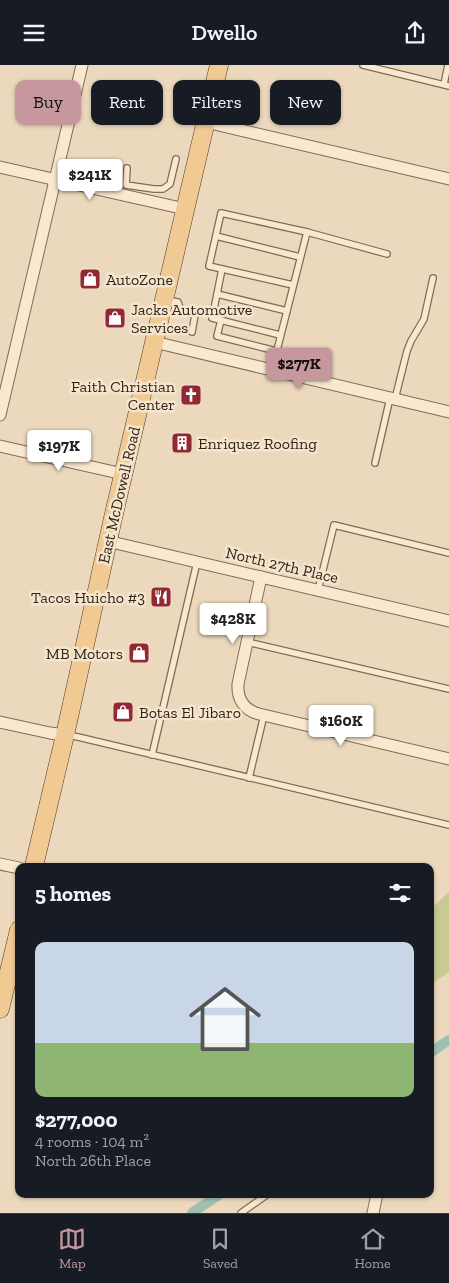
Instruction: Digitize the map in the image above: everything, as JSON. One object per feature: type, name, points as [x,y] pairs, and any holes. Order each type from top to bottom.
[{"type":"main road","name":"East McDowell Road","points":[[216,80],[219,65]]},
{"type":"main road","name":"East McDowell Road","points":[[35,863],[65,735],[107,541],[205,125]]},
{"type":"main road","points":[[0,1009],[15,947]]},
{"type":"street","points":[[0,415],[82,65]]},
{"type":"street","points":[[219,125],[449,179]]},
{"type":"street","points":[[0,167],[56,181],[125,190],[185,209]]},
{"type":"street","points":[[154,342],[449,412]]},
{"type":"street","points":[[0,446],[123,474]]},
{"type":"street","name":"North 27th Place","points":[[107,541],[449,621]]},
{"type":"street","points":[[261,577],[238,684],[240,699],[245,707],[252,712],[449,759]]},
{"type":"street","points":[[0,722],[65,735]]},
{"type":"street","points":[[0,864],[15,867]]},
{"type":"street","points":[[373,1213],[376,1198]]},
{"type":"lane","points":[[363,65],[446,85],[448,65]]},
{"type":"lane","points":[[127,168],[125,190],[164,189],[170,184],[176,159]]},
{"type":"lane","points":[[293,285],[209,266],[221,213],[307,232],[388,254]]},
{"type":"lane","points":[[272,369],[307,232]]},
{"type":"lane","points":[[216,236],[300,257]]},
{"type":"lane","points":[[222,269],[212,318],[280,335]]},
{"type":"lane","points":[[375,463],[407,351],[424,319],[433,279]]},
{"type":"lane","points":[[216,295],[287,311]]},
{"type":"lane","points":[[164,299],[178,302],[181,311],[195,315],[192,332]]},
{"type":"lane","points":[[221,320],[217,336],[276,351]]},
{"type":"lane","points":[[318,590],[334,525],[449,553]]},
{"type":"lane","points":[[152,755],[197,562]]},
{"type":"lane","points":[[247,642],[449,689]]},
{"type":"lane","points":[[249,778],[264,715]]},
{"type":"lane","points":[[65,735],[449,825]]},
{"type":"lane","points":[[241,1213],[262,1198]]},
{"type":"green space","points":[[449,892],[449,972],[434,982],[435,916],[434,906]]},
{"type":"waterway","points":[[434,1050],[449,1040]]},
{"type":"waterway","points":[[192,1213],[214,1198]]},
{"type":"place","name":"AutoZone","points":[[90,279]]},
{"type":"place","name":"Jacks Automotive Services","points":[[115,318]]},
{"type":"place","name":"Faith Christian Center","points":[[191,395]]},
{"type":"place","name":"Enriquez Roofing","points":[[182,443]]},
{"type":"place","name":"Tacos Huicho #3","points":[[161,597]]},
{"type":"place","name":"MB Motors","points":[[139,653]]},
{"type":"place","name":"Botas El Jibaro","points":[[123,712]]}]
